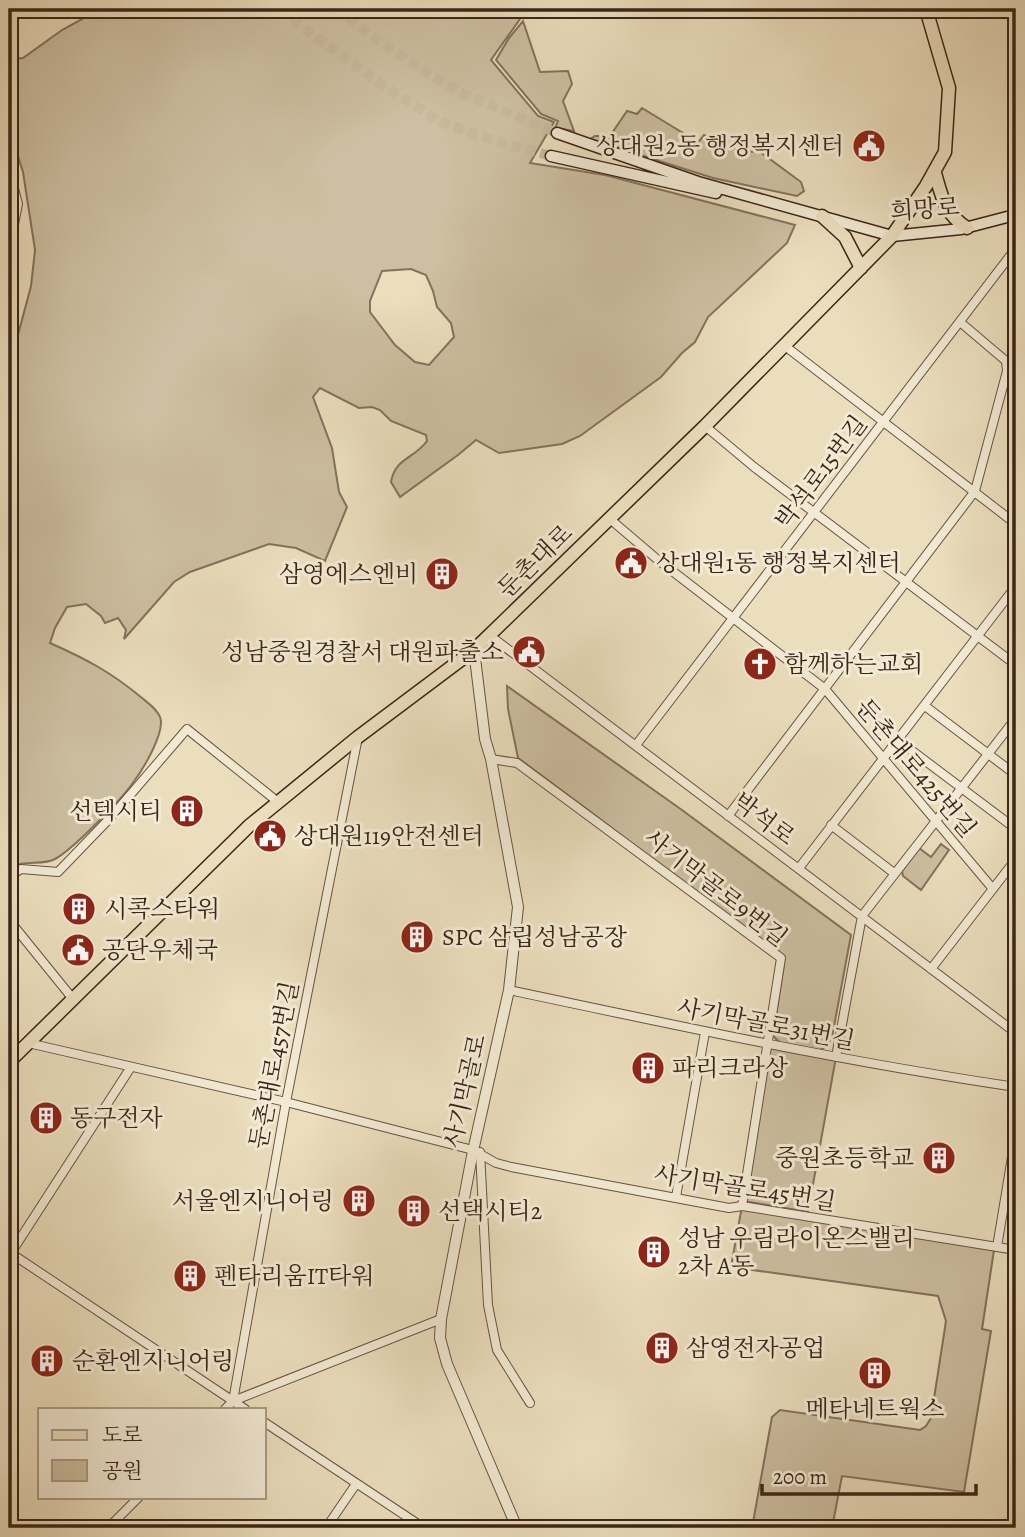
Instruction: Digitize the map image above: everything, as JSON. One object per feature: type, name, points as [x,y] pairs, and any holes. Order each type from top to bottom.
[{"type":"main road","name":"둔촌대로","points":[[9,1062],[249,826],[358,737],[474,650],[705,426],[892,236],[935,173],[945,152],[949,88],[926,9]]},
{"type":"main road","name":"희망로","points":[[557,133],[698,182],[892,236],[967,228],[1016,216]]},
{"type":"main road","name":"희망로","points":[[551,156],[701,191],[757,198]]},
{"type":"main road","points":[[935,173],[951,216],[967,228]]},
{"type":"main road","points":[[822,216],[845,237],[861,268]]},
{"type":"street","points":[[9,169],[18,204],[9,249]]},
{"type":"street","name":"박석로15번길","points":[[636,745],[1016,248]]},
{"type":"street","points":[[9,289],[9,317]]},
{"type":"street","points":[[960,322],[1016,372]]},
{"type":"street","points":[[785,346],[1016,523]]},
{"type":"street","points":[[1006,361],[1016,357]]},
{"type":"street","points":[[728,816],[975,491],[1007,371],[1006,361]]},
{"type":"street","points":[[705,426],[754,467],[1016,665]]},
{"type":"street","name":"둔촌대로425번길","points":[[610,519],[658,560],[825,689],[993,889]]},
{"type":"street","points":[[799,868],[1016,586]]},
{"type":"street","name":"박석로","points":[[489,635],[1016,1033]]},
{"type":"street","name":"사기막골로","points":[[474,650],[485,739],[518,907],[509,990],[439,1338],[447,1364],[517,1528]]},
{"type":"street","points":[[925,706],[1016,775]]},
{"type":"street","points":[[836,1057],[862,916],[1016,718]]},
{"type":"street","points":[[9,877],[21,869],[58,872],[112,816],[187,729],[278,802]]},
{"type":"street","name":"둔촌대로457번길","points":[[233,1401],[286,1102],[358,737]]},
{"type":"street","points":[[899,740],[1016,829]]},
{"type":"street","name":"사기막골로9번길","points":[[491,759],[517,763],[781,958],[742,1206]]},
{"type":"street","points":[[831,825],[894,873]]},
{"type":"street","points":[[931,969],[1016,859]]},
{"type":"street","points":[[9,920],[73,999]]},
{"type":"street","name":"사기막골로31번길","points":[[509,990],[894,1069],[1016,1087]]},
{"type":"street","points":[[676,1197],[705,1032]]},
{"type":"street","name":"사기막골로45번길","points":[[28,1043],[286,1102],[476,1151],[496,1163],[511,1167],[729,1208],[742,1206],[1015,1250]]},
{"type":"street","points":[[131,1067],[9,1254],[243,1408]]},
{"type":"street","points":[[997,1247],[1016,1133]]},
{"type":"street","points":[[476,1151],[488,1305],[497,1350],[530,1403]]},
{"type":"street","points":[[226,1408],[233,1401],[441,1319]]},
{"type":"street","points":[[266,1423],[424,1528]]},
{"type":"street","points":[[326,1528],[356,1483]]},
{"type":"street","points":[[108,1528],[138,1498]]},
{"type":"green space","points":[[100,9],[527,9],[491,60],[538,116],[554,122],[530,163],[605,175],[795,225],[787,243],[708,317],[695,342],[661,377],[580,436],[562,444],[499,453],[476,440],[400,497],[391,482],[393,474],[401,463],[422,447],[427,441],[426,435],[391,421],[380,410],[372,407],[359,408],[320,388],[313,397],[332,448],[339,492],[347,507],[325,561],[296,548],[269,544],[190,572],[174,582],[124,639],[126,630],[118,618],[105,623],[101,616],[86,604],[67,607],[50,643],[98,667],[147,702],[160,717],[160,732],[147,761],[132,784],[73,846],[50,861],[9,868],[9,381],[31,286],[35,250],[23,172],[9,129],[9,59],[23,58],[62,30]],"holes":[[[411,269],[426,275],[437,307],[451,323],[454,337],[429,365],[415,362],[395,345],[370,312],[370,301],[382,271]]]},
{"type":"green space","points":[[523,21],[540,72],[568,71],[572,84],[563,101],[574,131],[555,128],[558,121],[541,114],[496,60]]},
{"type":"green space","points":[[642,108],[683,133],[696,145],[704,135],[738,150],[759,151],[801,182],[804,191],[797,196],[713,178],[590,139],[595,136],[610,136],[627,111],[637,114]]},
{"type":"green space","points":[[507,686],[682,810],[851,935],[832,1037],[826,1047],[815,1051],[801,1051],[781,1043],[773,1035],[784,964],[518,758],[508,709]]},
{"type":"green space","points":[[941,844],[949,850],[921,890],[903,876],[902,871],[919,848],[931,857]]},
{"type":"green space","points":[[769,1045],[836,1057],[808,1212],[744,1201]]},
{"type":"green space","points":[[742,1206],[994,1250],[982,1329],[991,1331],[964,1492],[842,1476],[832,1528],[752,1528],[772,1417],[780,1410],[920,1430],[931,1418],[946,1321],[938,1296],[731,1267]]},
{"type":"tunnel","points":[[281,9],[390,90],[441,122],[551,156]]},
{"type":"tunnel","points":[[336,9],[397,54],[459,92],[557,133]]},
{"type":"place","name":"상대원2동 행정복지센터","points":[[869,146]]},
{"type":"place","name":"상대원1동 행정복지센터","points":[[631,563]]},
{"type":"place","name":"삼영에스엔비","points":[[442,574]]},
{"type":"place","name":"성남중원경찰서 대원파출소","points":[[529,652]]},
{"type":"place","name":"함께하는교회","points":[[760,664]]},
{"type":"place","name":"선텍시티","points":[[187,811]]},
{"type":"place","name":"상대원119안전센터","points":[[270,836]]},
{"type":"place","name":"시콕스타워","points":[[79,909]]},
{"type":"place","name":"SPC 삼립성남공장","points":[[417,937]]},
{"type":"place","name":"공단우체국","points":[[78,950]]},
{"type":"place","name":"파리크라상","points":[[648,1068]]},
{"type":"place","name":"동구전자","points":[[46,1118]]},
{"type":"place","name":"중원초등학교","points":[[939,1158]]},
{"type":"place","name":"서울엔지니어링","points":[[359,1201]]},
{"type":"place","name":"선택시티2","points":[[414,1211]]},
{"type":"place","name":"성남 우림라이온스밸리 2차 A동","points":[[654,1252]]},
{"type":"place","name":"펜타리움IT타워","points":[[190,1276]]},
{"type":"place","name":"삼영전자공업","points":[[662,1348]]},
{"type":"place","name":"순환엔지니어링","points":[[47,1361]]},
{"type":"place","name":"메타네트웍스","points":[[875,1373]]}]
